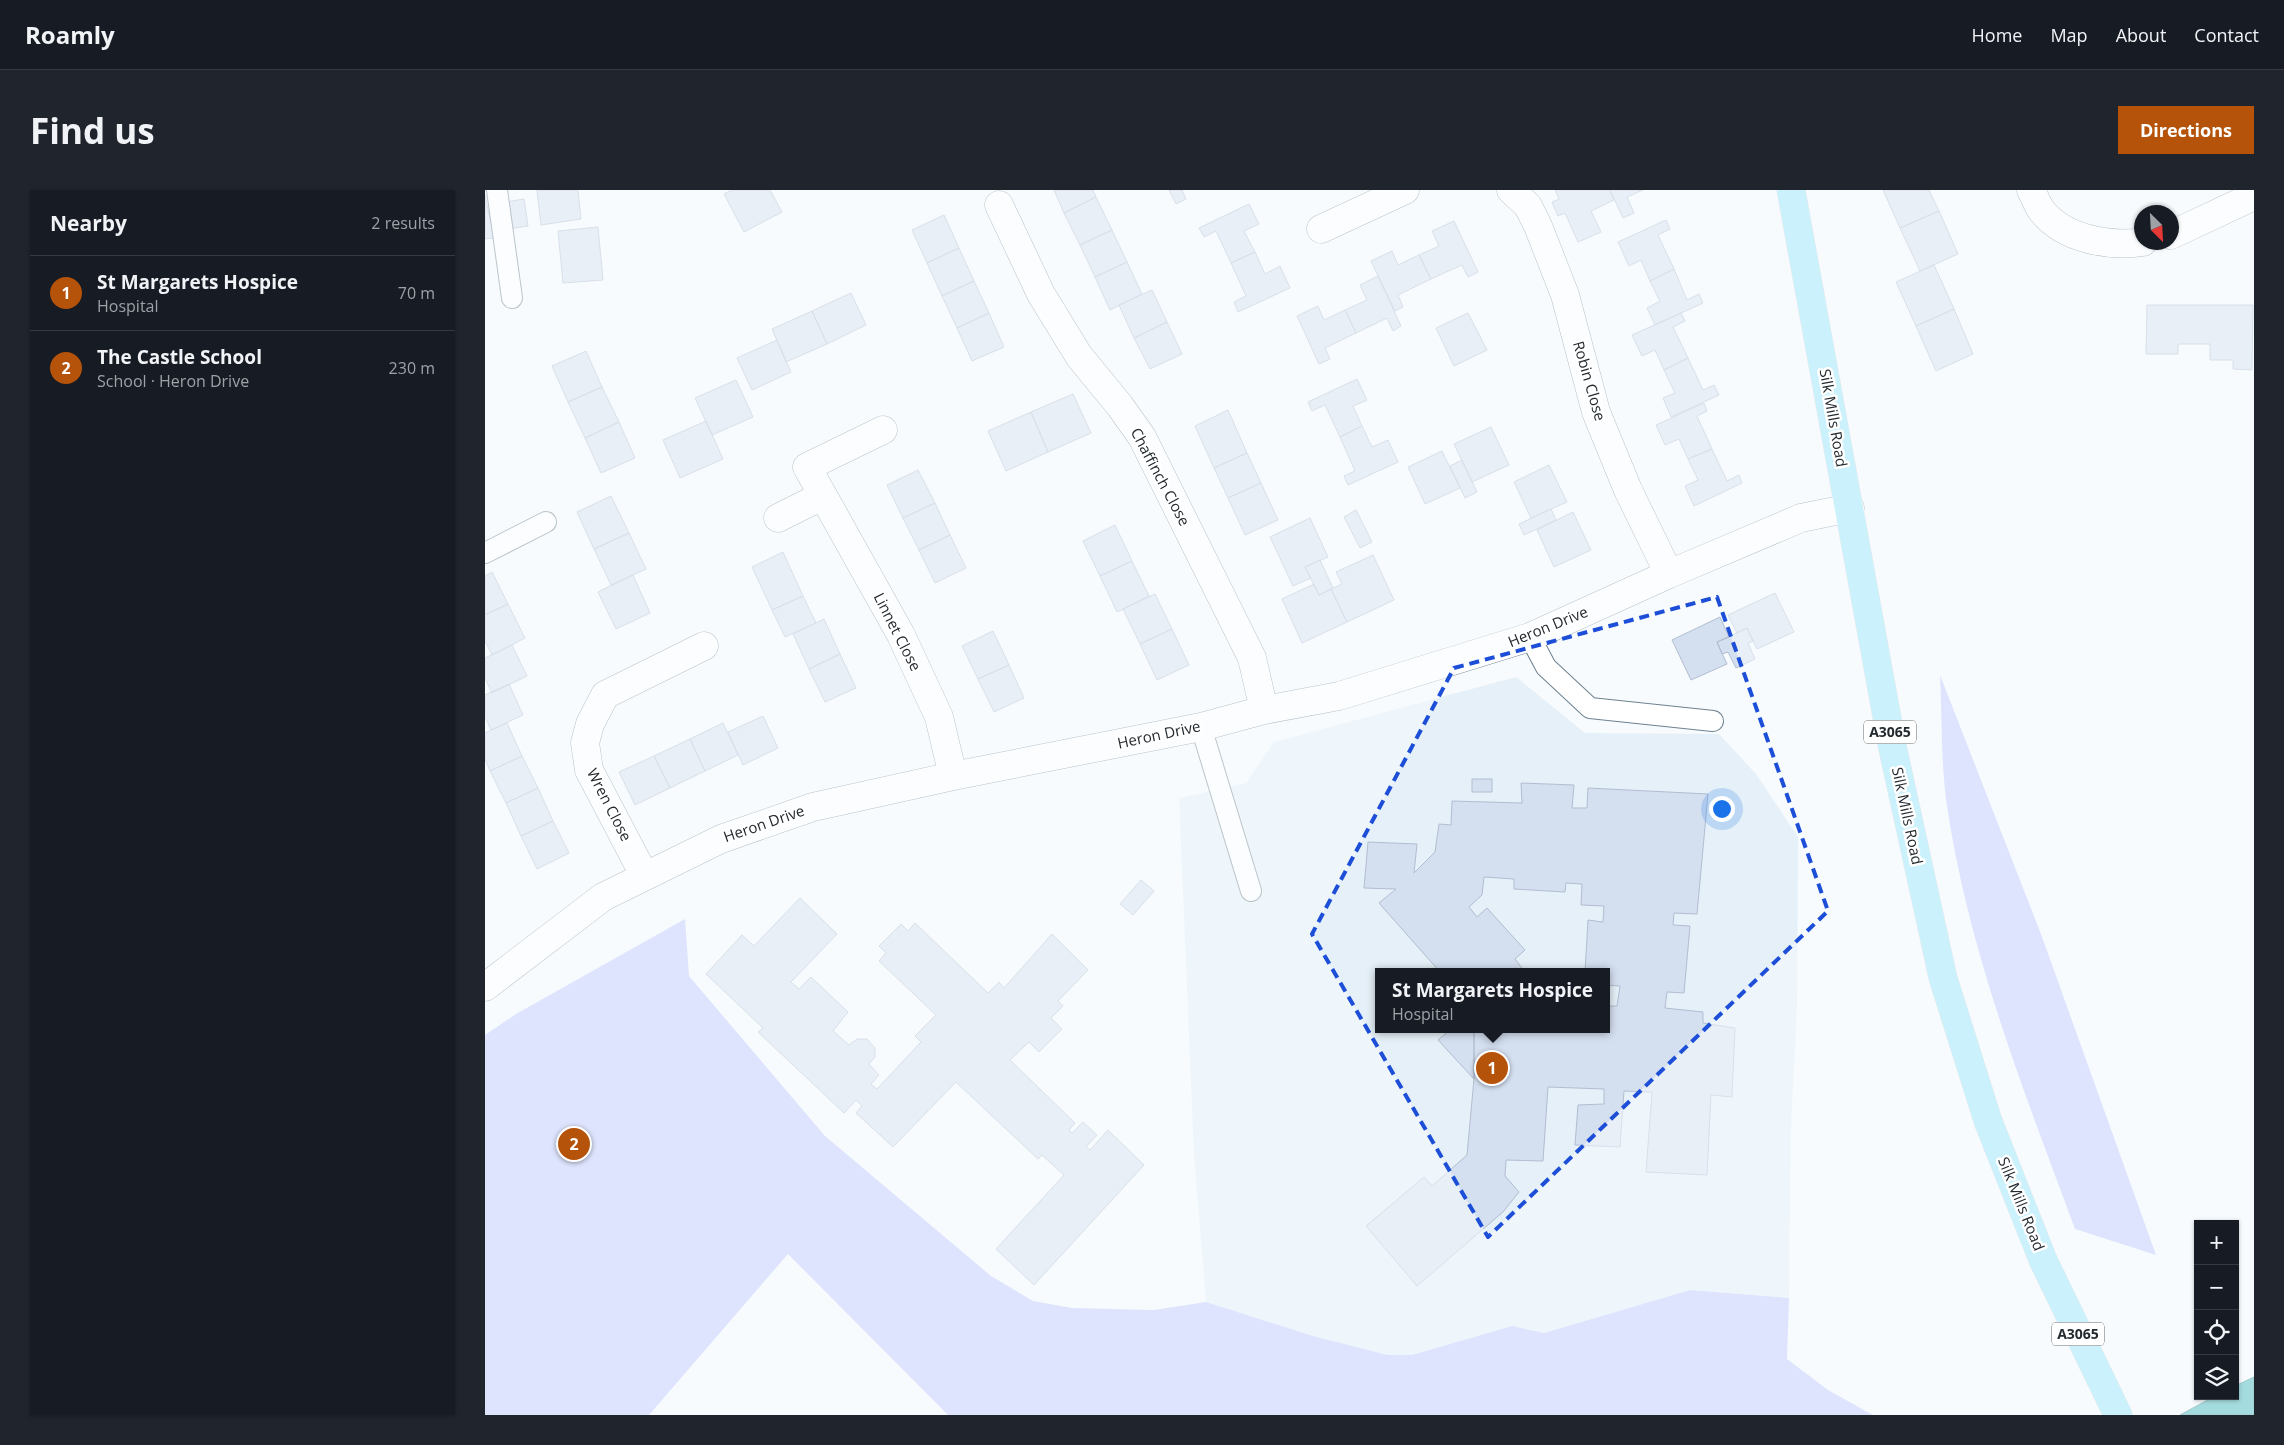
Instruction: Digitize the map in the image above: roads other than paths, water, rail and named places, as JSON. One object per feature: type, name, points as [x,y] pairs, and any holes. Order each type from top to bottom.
[{"type":"main road","name":"Silk Mills Road","points":[[1791,190],[1892,745],[1943,978],[1991,1130],[2043,1260],[2116,1411]]},
{"type":"street","points":[[1321,229],[1405,190]]},
{"type":"street","name":"Robin Close","points":[[1511,190],[1528,206],[1538,226],[1565,295],[1596,412],[1628,490],[1669,574]]},
{"type":"street","points":[[2031,190],[2042,211],[2062,229],[2083,237],[2124,245],[2134,243]]},
{"type":"street","points":[[2179,232],[2254,196]]},
{"type":"street","name":"Chaffinch Close","points":[[999,205],[1041,294],[1079,356],[1120,406],[1142,437],[1252,658],[1264,710]]},
{"type":"street","name":"Linnet Close","points":[[883,430],[807,467],[905,644],[939,717],[953,776]]},
{"type":"street","points":[[778,518],[823,496]]},
{"type":"street","name":"Heron Drive","points":[[487,982],[603,897],[721,839],[813,807],[953,776],[1201,727],[1264,710],[1339,696],[1530,637],[1669,574],[1801,518],[1850,508]]},
{"type":"street","name":"Wren Close","points":[[645,876],[589,770],[585,743],[590,724],[605,695],[703,646]]},
{"type":"lane","points":[[497,190],[512,298]]},
{"type":"lane","points":[[485,552],[545,522]]},
{"type":"lane","points":[[1530,637],[1546,668],[1590,708],[1713,722]]},
{"type":"lane","points":[[1201,727],[1251,891]]},
{"type":"place","name":"St Margarets Hospice","points":[[1492,1068]]},
{"type":"place","name":"The Castle School","points":[[574,1144]]}]
